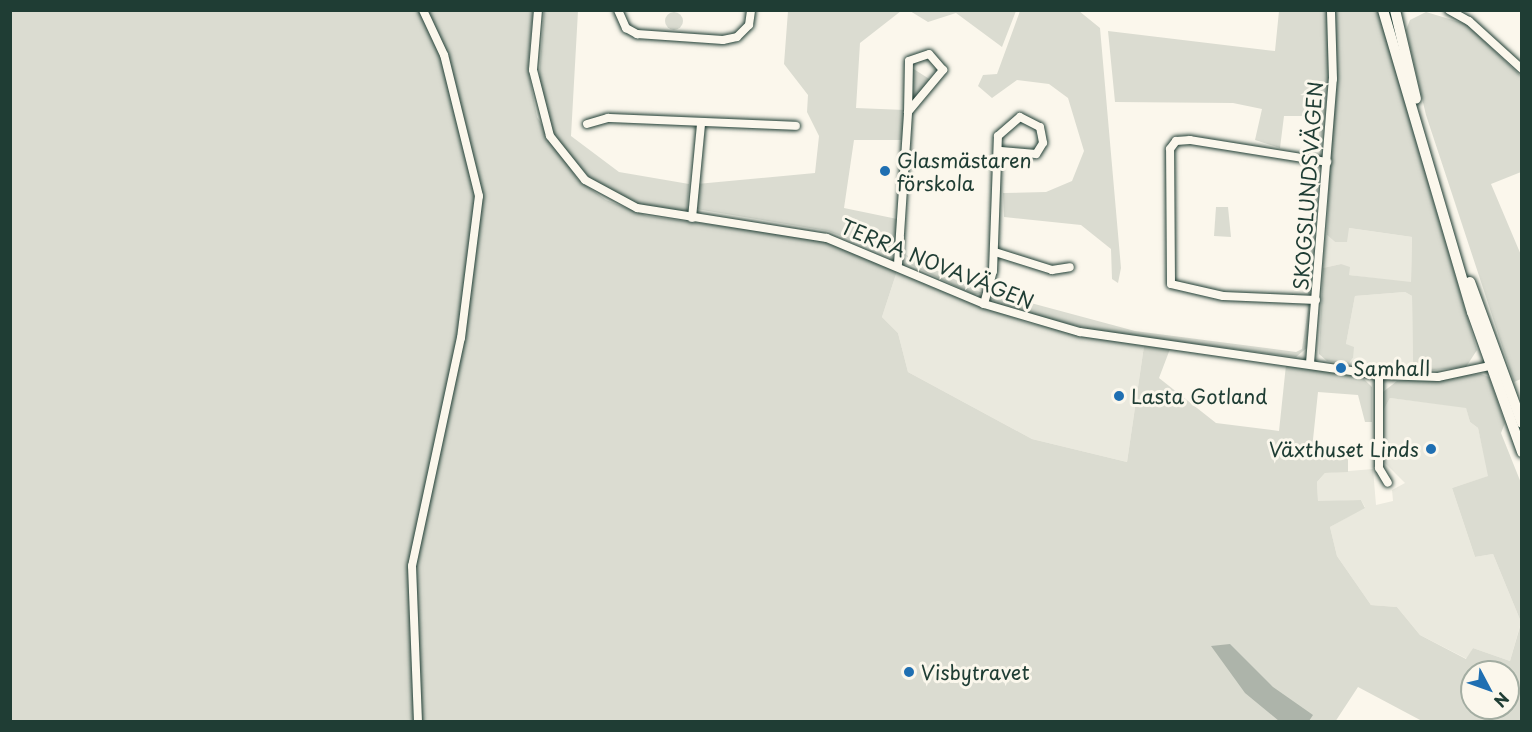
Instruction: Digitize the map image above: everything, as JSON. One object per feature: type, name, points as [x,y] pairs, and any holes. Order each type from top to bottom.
[{"type":"main road","points":[[1398,11],[1430,161]]},
{"type":"main road","points":[[1384,13],[1447,218],[1489,366],[1521,452]]},
{"type":"main road","points":[[1447,218],[1521,423]]},
{"type":"street","points":[[418,722],[412,566],[461,338],[479,196],[444,55],[423,10]]},
{"type":"street","name":"TERRA NOVAVÄGEN","points":[[538,10],[536,98],[560,152],[615,200],[692,218],[785,227],[898,264],[984,304],[1089,334],[1310,363],[1379,375],[1438,377],[1489,366],[1501,367]]},
{"type":"street","points":[[618,10],[626,28],[637,34],[723,40],[742,32],[752,10]]},
{"type":"street","name":"SKOGSLUNDSVÄGEN","points":[[1310,363],[1327,162],[1332,10]]},
{"type":"street","points":[[1449,10],[1469,21],[1521,69]]},
{"type":"street","points":[[1384,13],[1398,11]]},
{"type":"street","points":[[898,264],[909,61],[929,54],[943,70],[908,112]]},
{"type":"street","points":[[984,304],[994,252],[998,136],[1012,121],[1026,117],[1040,128],[1043,143],[1036,154],[999,151]]},
{"type":"street","points":[[587,124],[608,118],[701,124],[796,126]]},
{"type":"street","points":[[692,218],[701,124]]},
{"type":"street","points":[[1316,300],[1222,296],[1171,284],[1170,149],[1176,141],[1190,140],[1327,162]]},
{"type":"street","points":[[994,252],[1052,270],[1070,267]]},
{"type":"street","points":[[1379,375],[1379,468],[1388,483]]},
{"type":"shaded area","points":[[10,11],[533,11],[528,68],[537,117],[578,180],[606,200],[647,216],[826,240],[898,268],[882,317],[898,333],[908,372],[1032,439],[1127,462],[1144,346],[1170,349],[1159,378],[1216,423],[1279,431],[1286,365],[1359,374],[1372,387],[1372,422],[1365,422],[1358,395],[1318,392],[1312,449],[1348,452],[1348,472],[1325,473],[1317,482],[1318,501],[1361,500],[1365,508],[1330,527],[1337,556],[1371,605],[1397,607],[1420,635],[1466,659],[1473,648],[1507,660],[1460,660],[1460,720],[1520,720],[1520,660],[1510,660],[1521,623],[1521,721],[1422,721],[1358,687],[1335,722],[11,721]]},
{"type":"shaded area","points":[[544,11],[578,11],[571,136],[619,172],[689,184],[687,211],[644,209],[593,181],[567,153],[551,129],[539,79]]},
{"type":"shaded area","points":[[788,11],[901,11],[860,43],[856,108],[905,110],[902,140],[854,140],[844,208],[902,220],[892,255],[828,231],[696,209],[697,184],[815,173],[819,136],[807,112],[808,95],[784,64]]},
{"type":"shaded area","points":[[910,11],[1016,11],[1002,47],[956,13],[928,22]]},
{"type":"shaded area","points":[[1020,11],[1079,11],[1100,28],[1121,268],[1118,283],[1112,279],[1111,249],[1081,225],[1004,217],[1003,193],[1046,192],[1072,181],[1084,151],[1068,98],[1049,84],[1017,80],[992,98],[978,86],[983,75],[997,74]]},
{"type":"shaded area","points":[[1279,11],[1328,11],[1329,78],[1320,156],[1318,116],[1284,116],[1280,148],[1255,140],[1262,109],[1233,103],[1115,102],[1108,31],[1275,51]]},
{"type":"shaded area","points":[[1335,11],[1378,11],[1477,350],[1466,367],[1413,372],[1412,296],[1405,292],[1355,296],[1346,344],[1354,347],[1353,358],[1348,364],[1327,361],[1319,354],[1323,268],[1341,264],[1350,267],[1349,275],[1411,282],[1412,237],[1349,228],[1347,242],[1335,242],[1327,235]]},
{"type":"shaded area","points":[[674,12],[680,15],[683,21],[680,27],[674,30],[668,27],[665,21],[668,15]]},
{"type":"shaded area","points":[[1426,12],[1466,24],[1521,76],[1521,172],[1491,184],[1521,255],[1521,379],[1514,382],[1426,115],[1406,30],[1410,20]]},
{"type":"shaded area","points":[[912,68],[931,80],[916,102],[911,101]]},
{"type":"shaded area","points":[[1319,166],[1313,291],[1308,294],[1308,252]]},
{"type":"shaded area","points":[[1216,207],[1228,207],[1231,237],[1214,236]]},
{"type":"shaded area","points":[[1349,228],[1412,237],[1411,283],[1349,275],[1341,264],[1323,268],[1327,235],[1335,242]]},
{"type":"shaded area","points":[[906,255],[982,293],[974,295],[911,265]]},
{"type":"shaded area","points":[[898,268],[1027,323],[1144,346],[1127,462],[1032,439],[908,372],[898,333],[882,317]]},
{"type":"shaded area","points":[[990,292],[1135,331],[1296,352],[1302,349],[1309,302],[1309,346],[1296,357],[1101,332],[1023,313],[994,303]]},
{"type":"shaded area","points":[[1405,292],[1412,296],[1413,372],[1348,364],[1353,358],[1346,344],[1355,296]]},
{"type":"shaded area","points":[[1481,374],[1489,377],[1505,423],[1501,433],[1521,483],[1521,622],[1493,554],[1475,557],[1452,488],[1488,476],[1478,428],[1470,422],[1466,408],[1390,398],[1382,413],[1383,392],[1397,381]]},
{"type":"shaded area","points":[[1390,398],[1466,407],[1470,422],[1478,428],[1489,476],[1452,488],[1475,557],[1493,554],[1521,622],[1510,660],[1473,648],[1467,659],[1420,635],[1397,607],[1371,605],[1337,556],[1330,527],[1365,507],[1361,500],[1318,502],[1317,482],[1325,473],[1373,469],[1376,505],[1393,501],[1392,490],[1405,483],[1382,460],[1382,413]]},
{"type":"shaded area","points":[[1230,644],[1273,687],[1313,715],[1309,721],[1279,721],[1245,693],[1211,646]]},
{"type":"place","name":"Glasmästaren förskola","points":[[885,171]]},
{"type":"place","name":"Samhall","points":[[1341,368]]},
{"type":"place","name":"Lasta Gotland","points":[[1119,396]]},
{"type":"place","name":"Växthuset Linds","points":[[1431,449]]},
{"type":"place","name":"Visbytravet","points":[[909,672]]}]
